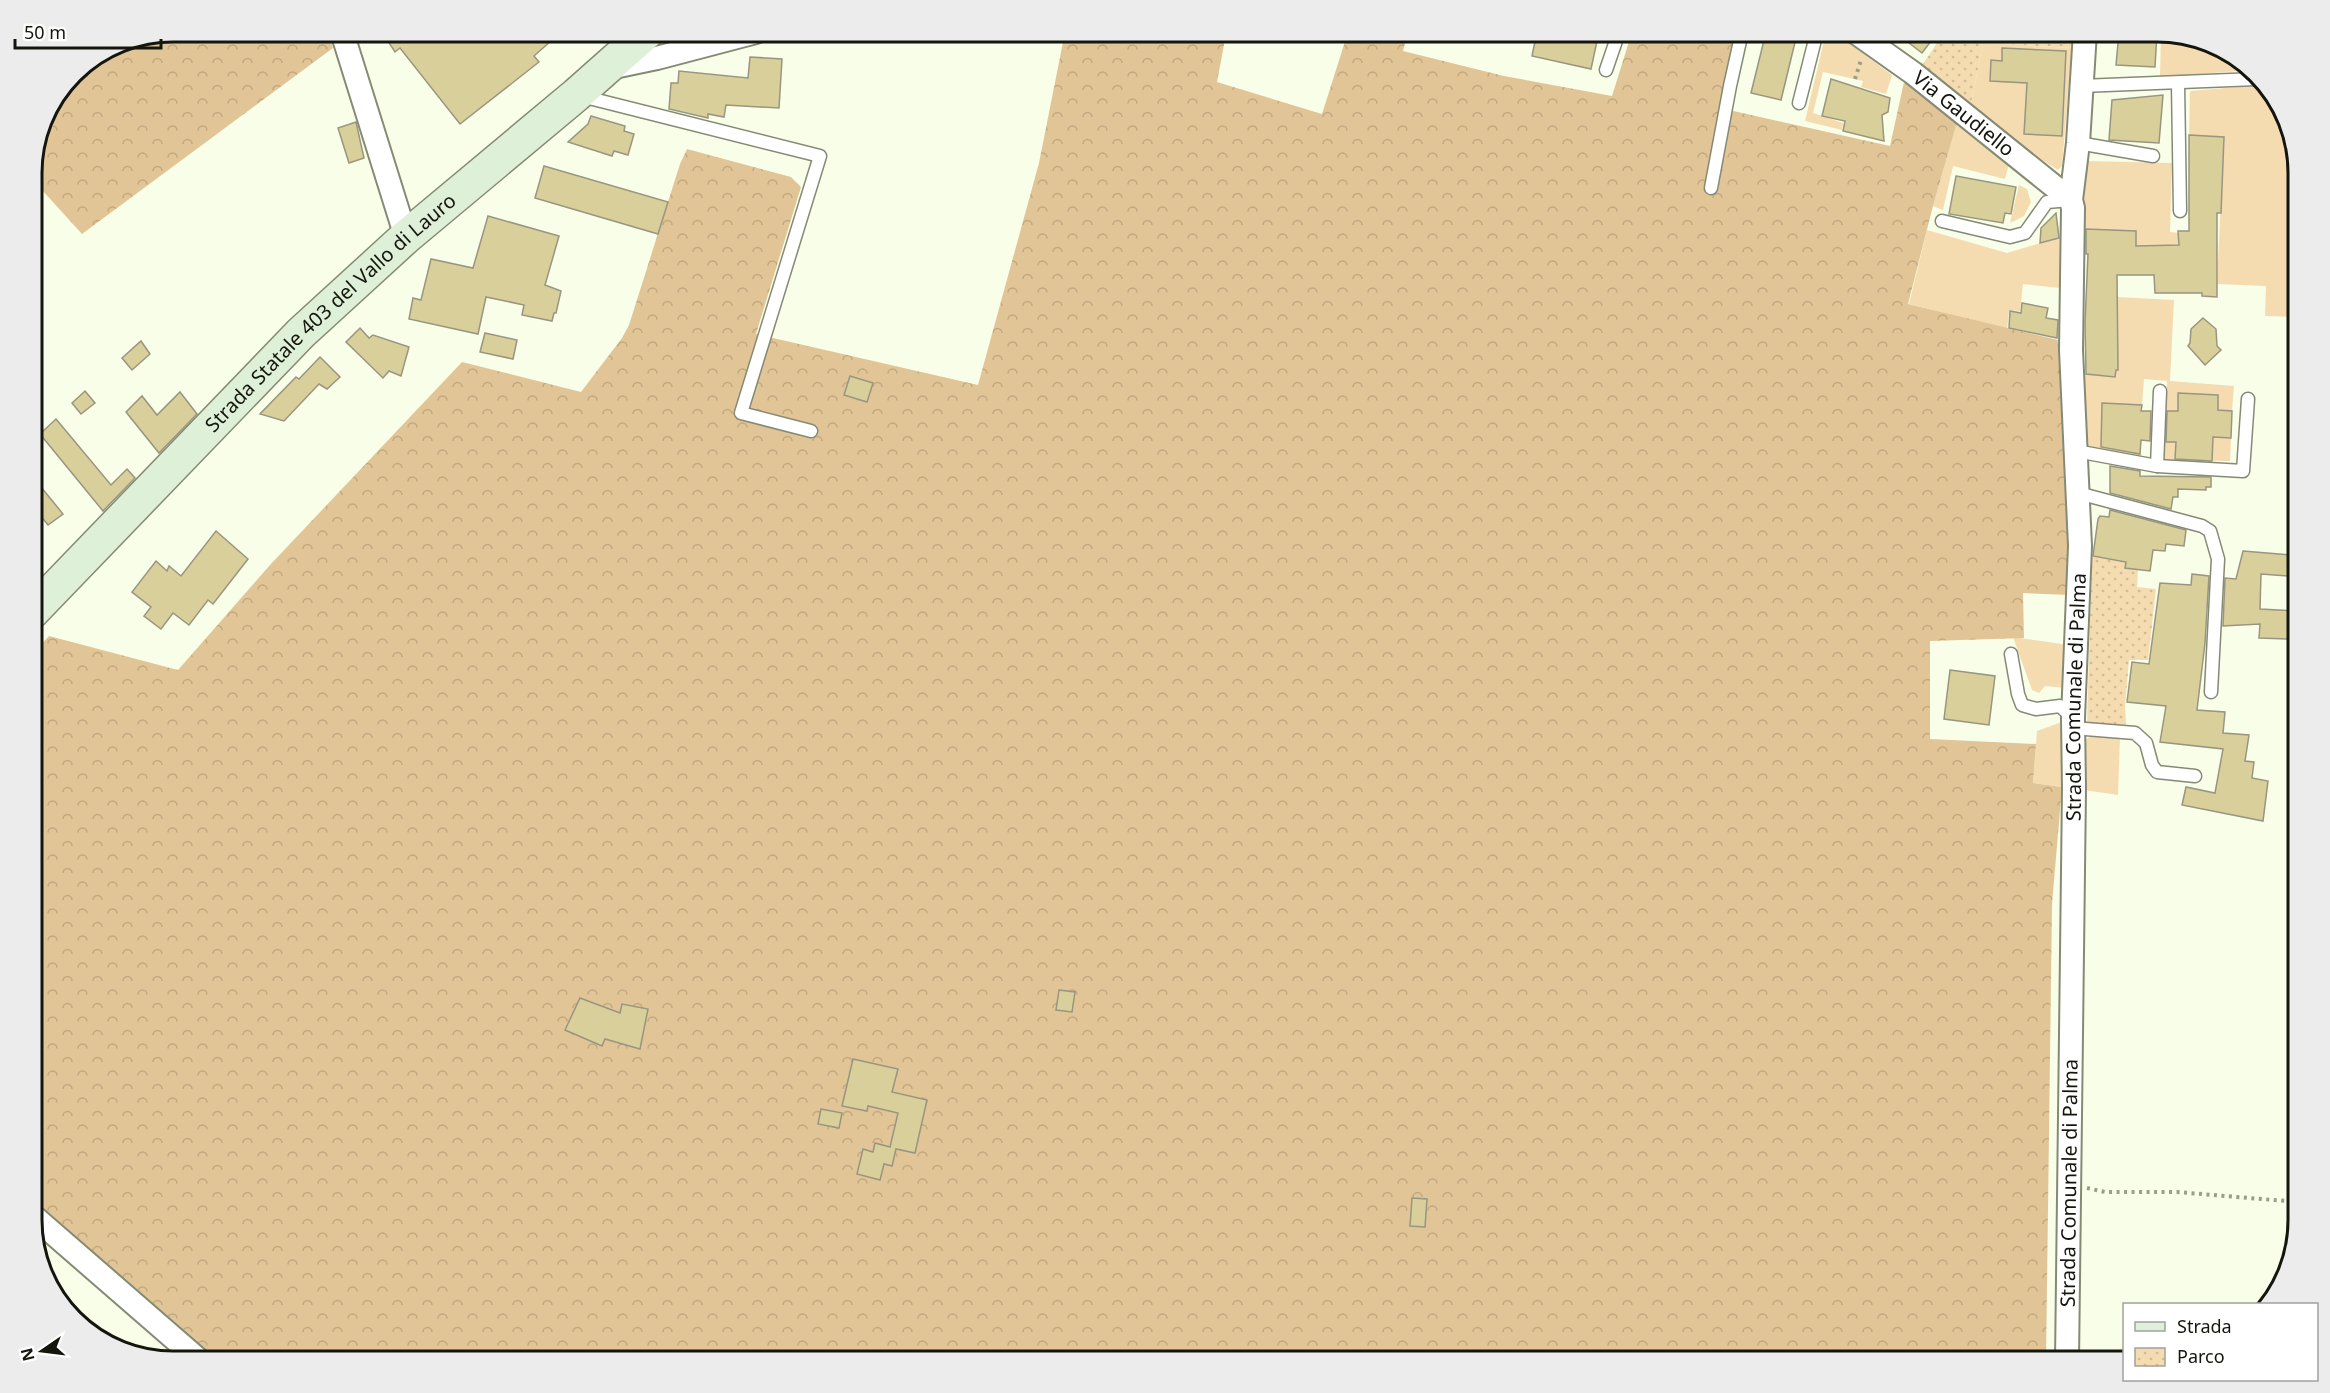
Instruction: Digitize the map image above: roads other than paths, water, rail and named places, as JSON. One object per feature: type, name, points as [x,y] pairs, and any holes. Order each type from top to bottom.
[{"type":"main road","name":"Strada Statale 403 del Vallo di Lauro","points":[[42,602],[301,333],[406,237],[576,95],[634,42]]},
{"type":"street","points":[[345,42],[406,237]]},
{"type":"street","points":[[607,68],[718,42]]},
{"type":"street","name":"Via Gaudiello","points":[[1869,42],[1913,73],[2071,200]]},
{"type":"street","name":"Strada Comunale di Palma","points":[[2067,1351],[2073,723],[2080,546],[2071,350],[2073,208],[2071,200],[2078,143],[2084,42]]},
{"type":"street","points":[[42,1224],[187,1351]]},
{"type":"lane","points":[[1606,70],[1616,42]]},
{"type":"lane","points":[[1711,188],[1740,42]]},
{"type":"lane","points":[[1799,103],[1814,42]]},
{"type":"lane","points":[[2081,86],[2249,79]]},
{"type":"lane","points":[[2178,83],[2180,211]]},
{"type":"lane","points":[[576,95],[820,156],[741,413],[811,430]]},
{"type":"lane","points":[[2078,143],[2153,156]]},
{"type":"lane","points":[[1942,221],[2010,237],[2025,233],[2047,202],[2071,200]]},
{"type":"lane","points":[[2157,466],[2160,391]]},
{"type":"lane","points":[[2076,451],[2157,466],[2243,471],[2248,399]]},
{"type":"lane","points":[[2078,493],[2202,526],[2210,531],[2218,559],[2211,692]]},
{"type":"lane","points":[[2012,654],[2018,694],[2022,705],[2036,709],[2060,706],[2073,723],[2135,733],[2146,743],[2152,765],[2157,772],[2195,776]]}]
